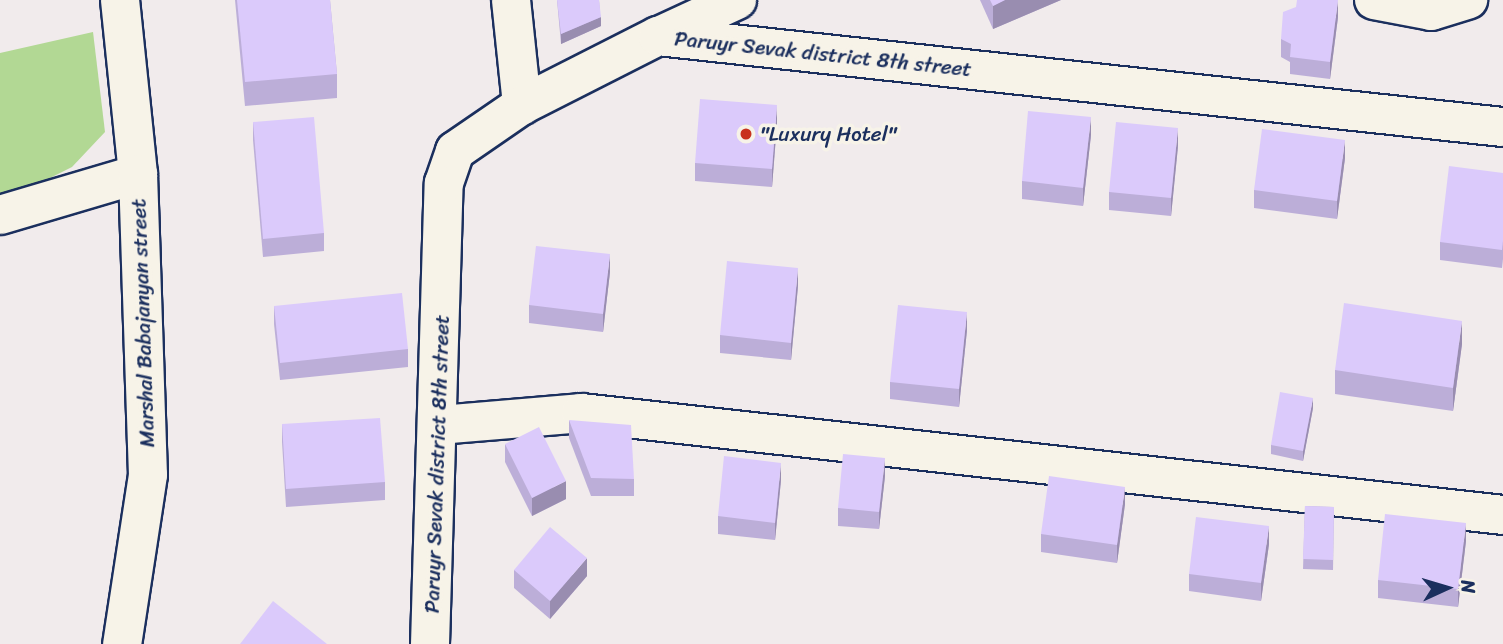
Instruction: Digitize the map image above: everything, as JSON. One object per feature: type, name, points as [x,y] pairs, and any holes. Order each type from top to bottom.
[{"type":"street","name":"Marshal Babajanyan street","points":[[120,0],[138,174],[148,475],[122,644]]},
{"type":"street","points":[[511,0],[522,105]]},
{"type":"street","points":[[658,36],[737,0]]},
{"type":"street","points":[[1374,0],[1432,11],[1468,0]]},
{"type":"street","name":"Paruyr Sevak district 8th street","points":[[430,644],[439,425],[444,183],[455,151],[522,105],[658,36],[1503,127]]},
{"type":"street","points":[[0,215],[138,174]]},
{"type":"street","points":[[439,425],[581,413],[1503,515]]},
{"type":"green space","points":[[93,32],[105,132],[72,167],[0,203],[0,53]]},
{"type":"building","points":[[237,0],[330,0],[337,74],[245,82]]},
{"type":"building","points":[[557,0],[599,0],[601,17],[561,34]]},
{"type":"building","points":[[990,0],[1005,0],[993,6]]},
{"type":"building","points":[[1297,0],[1338,0],[1330,62],[1290,57],[1291,44],[1281,39],[1283,12],[1296,7]]},
{"type":"building","points":[[700,99],[777,105],[772,169],[695,163]]},
{"type":"building","points":[[1028,111],[1091,117],[1083,188],[1022,181]]},
{"type":"building","points":[[314,117],[324,233],[263,239],[253,122]]},
{"type":"building","points":[[1116,122],[1178,128],[1171,198],[1109,192]]},
{"type":"building","points":[[1262,129],[1345,140],[1337,201],[1254,190]]},
{"type":"building","points":[[1449,166],[1503,173],[1502,250],[1440,242]]},
{"type":"building","points":[[536,246],[610,254],[603,314],[529,305]]},
{"type":"building","points":[[727,261],[798,268],[791,343],[720,335]]},
{"type":"building","points":[[402,293],[408,349],[280,363],[274,306]]},
{"type":"building","points":[[1344,303],[1462,321],[1453,388],[1335,370]]},
{"type":"building","points":[[898,305],[967,312],[959,389],[890,382]]},
{"type":"building","points":[[1280,392],[1313,398],[1303,451],[1271,445]]},
{"type":"building","points":[[380,418],[385,482],[286,489],[282,424]]},
{"type":"building","points":[[569,420],[631,425],[634,479],[591,478]]},
{"type":"building","points":[[539,427],[566,481],[532,498],[505,444]]},
{"type":"building","points":[[843,454],[885,458],[879,512],[838,508]]},
{"type":"building","points":[[724,456],[781,463],[775,523],[718,516]]},
{"type":"building","points":[[1049,476],[1125,487],[1117,545],[1041,534]]},
{"type":"building","points":[[1305,506],[1334,507],[1333,560],[1303,559]]},
{"type":"building","points":[[1385,514],[1466,523],[1458,589],[1378,580]]},
{"type":"building","points":[[1196,517],[1269,526],[1261,583],[1189,574]]},
{"type":"building","points":[[550,527],[587,558],[550,601],[514,570]]},
{"type":"building","points":[[273,601],[327,644],[240,644]]},
{"type":"place","name":"\"Luxury Hotel\"","points":[[746,134]]}]
